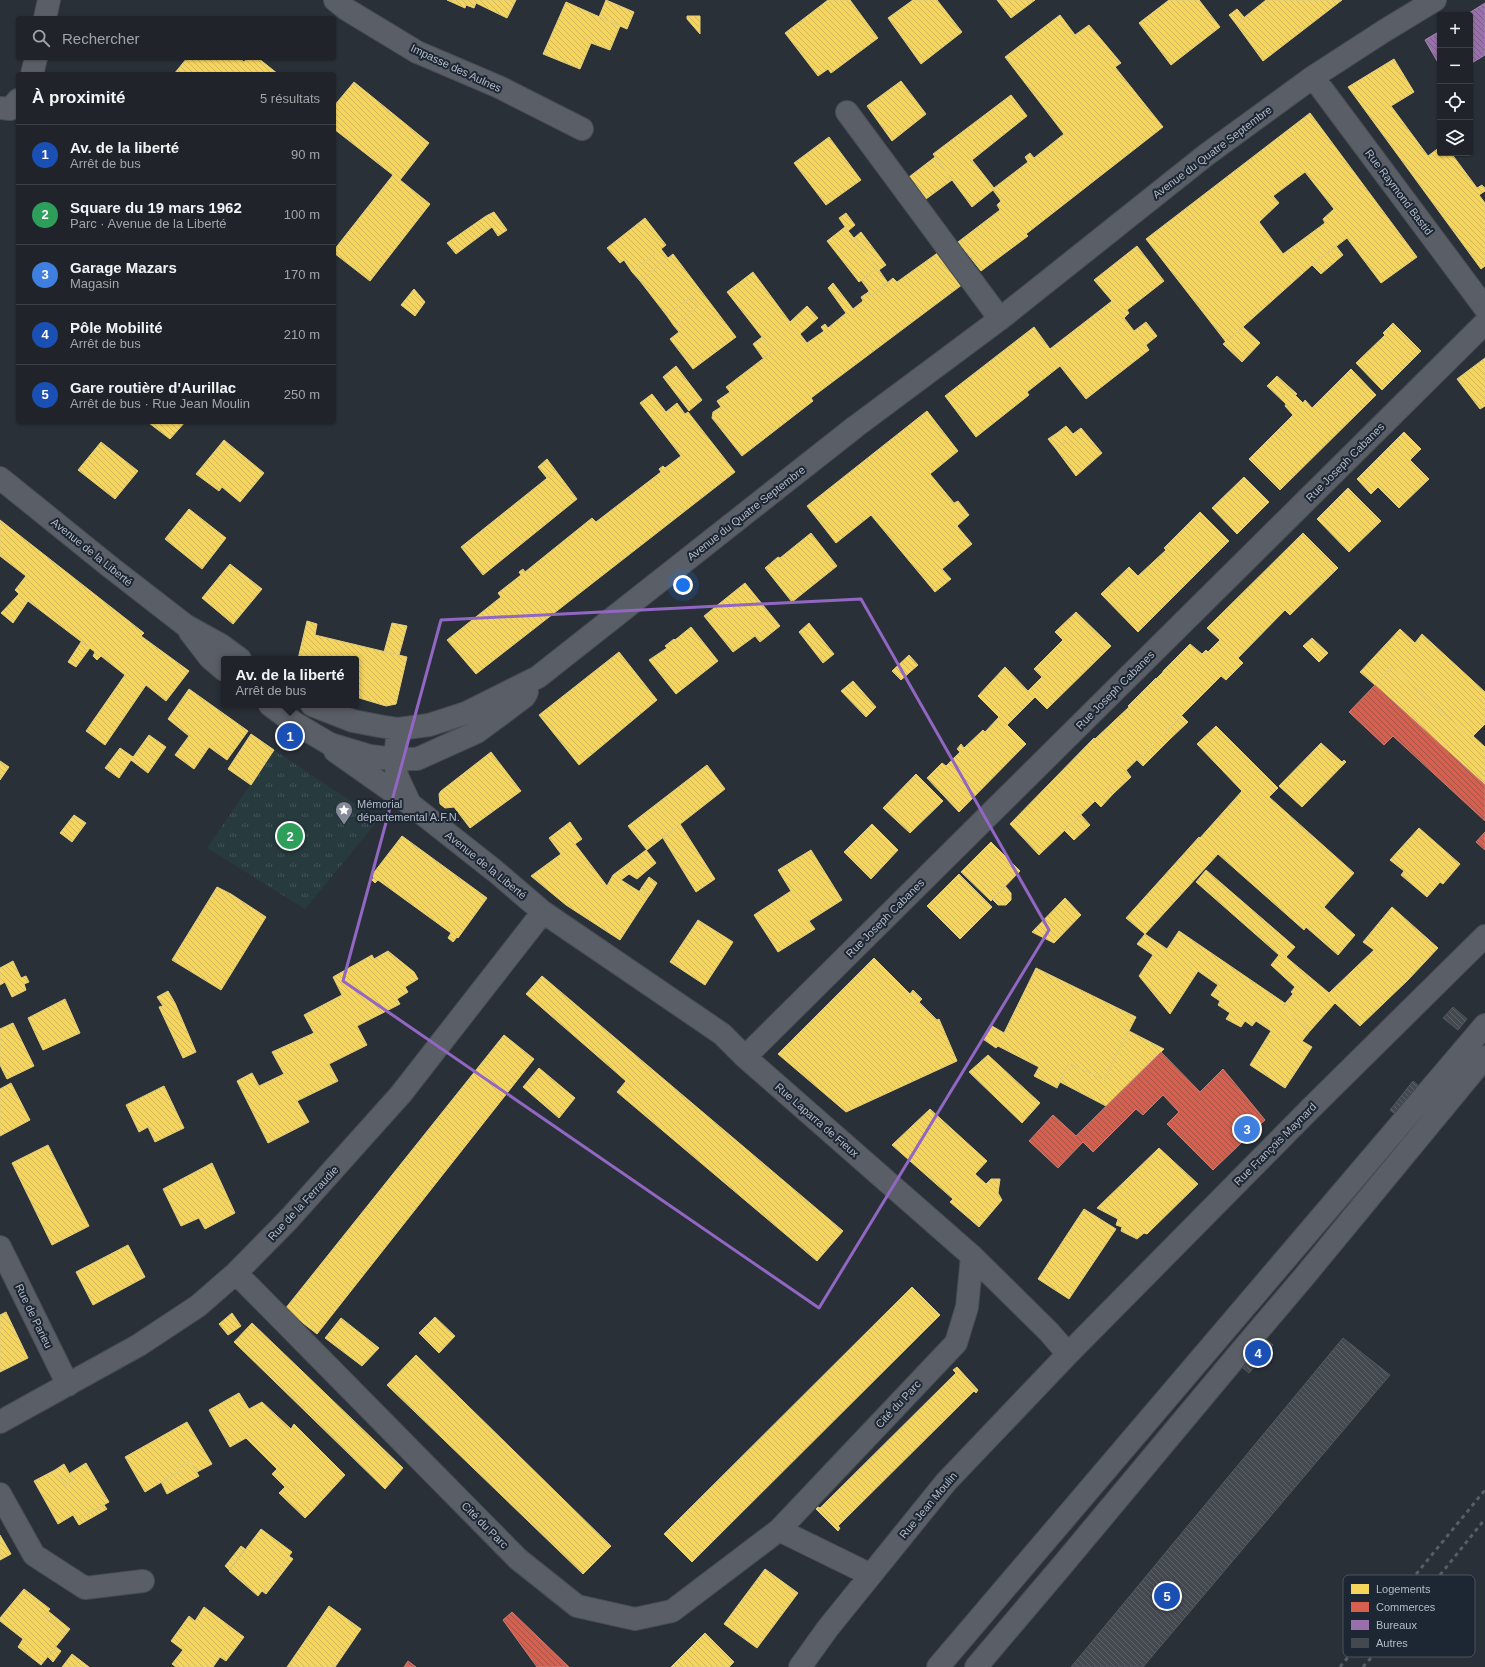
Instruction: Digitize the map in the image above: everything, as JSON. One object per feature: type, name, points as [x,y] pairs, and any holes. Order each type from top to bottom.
[{"type":"street","points":[[45,16],[49,0]]},
{"type":"street","name":"Impasse des Aulnes","points":[[335,0],[346,9],[417,52],[499,87],[582,129]]},
{"type":"street","name":"Avenue du Quatre Septembre","points":[[398,729],[429,725],[466,712],[538,677],[855,427],[1000,318],[1206,155],[1313,77],[1384,30],[1435,0]]},
{"type":"street","points":[[32,72],[36,60]]},
{"type":"street","name":"Rue Raymond Bastid","points":[[1313,77],[1485,308]]},
{"type":"street","points":[[847,112],[1000,318]]},
{"type":"street","name":"Rue Joseph Cabanes","points":[[745,1057],[1485,323]]},
{"type":"street","name":"Avenue de la Liberté","points":[[0,478],[185,625],[221,645],[236,656]]},
{"type":"street","name":"Avenue de la Liberté","points":[[185,625],[210,658],[221,667]]},
{"type":"street","name":"Avenue de la Liberté","points":[[293,722],[330,744],[370,756],[395,759],[417,759],[478,732],[524,698],[538,677]]},
{"type":"street","name":"Avenue de la Liberté","points":[[274,708],[410,804],[495,871],[543,912]]},
{"type":"street","points":[[320,708],[353,721],[398,729]]},
{"type":"street","name":"Avenue de la Liberté","points":[[398,729],[395,759],[397,776],[410,804]]},
{"type":"street","name":"Rue Laparra de Fieux","points":[[543,912],[722,1034],[745,1057],[972,1256],[1049,1332],[1068,1354]]},
{"type":"street","name":"Rue de la Ferraudie","points":[[0,1422],[68,1386],[139,1345],[198,1306],[236,1273],[289,1219],[401,1094],[543,912]]},
{"type":"street","name":"Rue François Maynard","points":[[1068,1354],[1311,1108],[1485,936]]},
{"type":"street","points":[[938,1667],[1485,1025]]},
{"type":"street","points":[[976,1667],[1303,1278],[1485,1057]]},
{"type":"street","name":"Rue de Parieu","points":[[0,1247],[68,1386]]},
{"type":"street","name":"Cité du Parc","points":[[236,1273],[518,1559],[577,1606],[635,1619],[672,1611],[779,1530],[956,1343],[967,1307],[972,1256]]},
{"type":"street","name":"Rue Jean Moulin","points":[[800,1667],[828,1628],[946,1482],[1068,1354]]},
{"type":"street","points":[[0,1494],[34,1555],[85,1588],[143,1581]]},
{"type":"street","points":[[779,1530],[871,1576]]},
{"type":"highlighted area","points":[[861,599],[1049,930],[819,1308],[343,981],[441,620]]},
{"type":"green space","points":[[274,750],[373,816],[375,824],[305,909],[207,848]]},
{"type":"building: Logements","points":[[447,0],[516,0],[507,18],[476,3],[474,8],[466,5],[465,8]]},
{"type":"building: Logements","points":[[606,0],[634,12],[627,29],[599,17]]},
{"type":"building: Logements","points":[[828,0],[850,0],[878,38],[831,73],[828,69],[818,76],[785,33]]},
{"type":"building: Logements","points":[[913,0],[937,0],[962,32],[921,64],[888,18]]},
{"type":"building: Logements","points":[[997,0],[1035,0],[1011,18]]},
{"type":"building: Logements","points":[[1169,0],[1199,0],[1220,27],[1171,65],[1139,23]]},
{"type":"building: Logements","points":[[1266,0],[1342,0],[1263,61],[1236,24]]},
{"type":"building: Logements","points":[[566,2],[620,26],[610,50],[591,43],[580,69],[543,54]]},
{"type":"building: Logements","points":[[1237,9],[1244,17],[1236,24],[1229,15]]},
{"type":"building: Logements","points":[[1060,15],[1075,35],[1089,25],[1121,63],[1115,67],[1163,127],[1026,234],[1028,236],[981,271],[958,242],[1000,210],[997,205],[1001,201],[993,190],[972,207],[933,154],[1011,95],[1027,116],[972,160],[994,188],[1028,162],[1025,157],[1030,153],[1034,158],[1064,134],[1005,57]]},
{"type":"building: Logements","points":[[687,16],[700,16],[700,34],[687,19]]},
{"type":"building: Logements","points":[[1394,59],[1414,92],[1391,106],[1428,156],[1437,149],[1437,156],[1453,156],[1477,188],[1482,185],[1485,188],[1485,191],[1479,195],[1485,203],[1485,266],[1481,269],[1348,87]]},
{"type":"building: Logements","points":[[185,60],[242,60],[244,62],[246,60],[260,60],[276,72],[176,72]]},
{"type":"building: Logements","points":[[901,81],[926,114],[892,141],[867,106]]},
{"type":"building: Logements","points":[[354,82],[429,143],[400,180],[430,204],[370,281],[336,255],[336,247],[393,175],[336,131],[336,104]]},
{"type":"building: Logements","points":[[1310,113],[1417,257],[1381,283],[1347,238],[1312,265],[1226,342],[1146,239]],"holes":[[[1305,172],[1334,209],[1323,219],[1325,223],[1283,254],[1259,222],[1279,203],[1273,196]]]},
{"type":"building: Logements","points":[[829,137],[861,180],[826,205],[794,163]]},
{"type":"building: Logements","points":[[935,157],[952,180],[926,199],[909,177]]},
{"type":"building: Logements","points":[[494,212],[507,230],[498,236],[492,227],[456,254],[447,243]]},
{"type":"building: Logements","points":[[846,213],[855,225],[848,231],[839,218]]},
{"type":"building: Logements","points":[[645,218],[666,245],[661,249],[668,258],[673,254],[736,337],[693,369],[670,339],[679,332],[674,326],[698,306],[691,297],[667,316],[640,281],[663,262],[656,253],[632,272],[624,260],[620,263],[607,248]]},
{"type":"building: Logements","points":[[845,227],[878,268],[859,282],[827,241]]},
{"type":"building: Logements","points":[[861,232],[886,265],[879,270],[888,283],[870,297],[867,293],[869,291],[861,280],[878,268],[854,238]]},
{"type":"building: Logements","points":[[1137,246],[1164,281],[1127,310],[1129,313],[1124,318],[1134,331],[1146,322],[1157,336],[1146,345],[1149,350],[1086,399],[1060,366],[1027,392],[1029,395],[976,437],[945,396],[1034,327],[1050,349],[1112,301],[1094,280]]},
{"type":"building: Logements","points":[[1336,246],[1343,255],[1321,274],[1312,265]]},
{"type":"building: Logements","points":[[939,252],[963,284],[811,398],[813,401],[742,456],[712,418],[713,412],[721,407],[717,401],[730,392],[726,387],[773,351],[727,292],[753,272],[790,322],[807,306],[818,318],[800,334],[807,343],[824,331],[821,327],[825,324],[828,328],[846,313],[828,288],[833,283],[853,309],[863,301],[861,297],[867,293],[870,297],[893,278],[897,282]]},
{"type":"building: Logements","points":[[656,253],[663,262],[640,281],[632,272]]},
{"type":"building: Logements","points":[[414,289],[425,302],[415,316],[401,305]]},
{"type":"building: Logements","points":[[691,297],[698,306],[674,326],[667,316]]},
{"type":"building: Logements","points":[[1393,323],[1421,351],[1382,390],[1356,363],[1385,335],[1383,333]]},
{"type":"building: Logements","points":[[1243,327],[1260,343],[1242,362],[1223,344]]},
{"type":"building: Logements","points":[[762,337],[773,351],[763,358],[753,344]]},
{"type":"building: Logements","points":[[1485,358],[1485,406],[1480,409],[1457,379]]},
{"type":"building: Logements","points":[[676,366],[702,400],[689,411],[663,377]]},
{"type":"building: Logements","points":[[1351,369],[1376,395],[1280,490],[1249,459],[1293,415],[1285,406],[1286,404],[1267,386],[1277,376],[1297,394],[1295,395],[1303,403],[1305,400],[1312,408]]},
{"type":"building: Logements","points":[[652,394],[666,412],[677,403],[685,414],[688,412],[735,472],[476,674],[447,640],[501,597],[498,593],[521,575],[519,572],[523,569],[525,572],[592,518],[596,522],[661,472],[659,469],[663,466],[665,468],[681,456],[640,403]]},
{"type":"building: Logements","points":[[927,411],[958,451],[930,474],[954,503],[958,501],[969,515],[957,526],[972,544],[942,569],[951,579],[935,592],[871,515],[836,543],[807,506]]},
{"type":"building: Logements","points":[[150,424],[183,424],[170,439]]},
{"type":"building: Logements","points":[[1066,426],[1073,434],[1081,428],[1102,453],[1076,476],[1056,449],[1065,442],[1057,433]]},
{"type":"building: Logements","points":[[1404,432],[1421,449],[1410,460],[1429,479],[1399,508],[1378,487],[1371,494],[1357,479]]},
{"type":"building: Logements","points":[[1057,433],[1065,442],[1056,449],[1048,439]]},
{"type":"building: Logements","points":[[224,440],[264,473],[240,502],[222,487],[219,491],[196,474]]},
{"type":"building: Logements","points":[[101,442],[138,471],[115,499],[78,470]]},
{"type":"building: Logements","points":[[547,459],[556,471],[547,478],[538,467]]},
{"type":"building: Logements","points":[[556,471],[577,499],[483,575],[461,547]]},
{"type":"building: Logements","points":[[1244,477],[1269,502],[1237,534],[1212,508]]},
{"type":"building: Logements","points":[[1348,488],[1381,521],[1349,552],[1317,519]]},
{"type":"building: Logements","points":[[189,509],[226,538],[202,569],[165,539]]},
{"type":"building: Logements","points":[[1200,512],[1229,541],[1138,632],[1101,594],[1129,567],[1138,576],[1166,550],[1164,548]]},
{"type":"building: Logements","points":[[0,520],[144,633],[141,636],[189,671],[166,701],[146,685],[105,745],[86,731],[125,675],[101,656],[97,660],[93,656],[95,652],[28,601],[13,623],[1,613],[19,594],[15,590],[26,576],[0,556]]},
{"type":"building: Logements","points":[[811,533],[837,566],[792,602],[765,568]]},
{"type":"building: Logements","points":[[1303,533],[1338,568],[1290,615],[1285,610],[1238,658],[1243,663],[1226,680],[1221,676],[1164,733],[1170,739],[1160,749],[1154,743],[1108,788],[1113,794],[1101,807],[1095,801],[1039,855],[1010,824],[1094,738],[1095,739],[1129,707],[1128,706],[1190,644],[1202,654],[1206,650],[1208,652],[1220,640],[1207,628]]},
{"type":"building: Logements","points":[[230,564],[262,589],[233,624],[202,598]]},
{"type":"building: Logements","points":[[745,583],[780,626],[760,642],[755,636],[733,652],[704,616]]},
{"type":"building: Logements","points":[[1076,612],[1111,646],[1047,709],[1035,697],[1007,725],[1026,744],[959,812],[927,778],[942,763],[946,766],[960,752],[957,749],[961,744],[964,748],[983,730],[985,732],[999,717],[978,696],[1005,667],[1028,691],[1042,677],[1034,669],[1063,640],[1055,632]]},
{"type":"building: Logements","points":[[307,621],[317,624],[315,635],[407,657],[396,704],[386,706],[359,698],[359,656],[299,656]]},
{"type":"building: Logements","points":[[392,623],[407,626],[399,655],[384,652]]},
{"type":"building: Logements","points":[[809,623],[834,654],[823,663],[799,632]]},
{"type":"building: Logements","points":[[691,627],[718,661],[676,694],[649,660],[667,648],[665,646]]},
{"type":"building: Logements","points":[[1400,629],[1415,643],[1422,634],[1485,692],[1485,724],[1471,738],[1392,667],[1375,685],[1360,672]]},
{"type":"building: Logements","points":[[1312,638],[1328,653],[1319,662],[1303,646]]},
{"type":"building: Logements","points":[[81,642],[90,648],[76,667],[68,662]]},
{"type":"building: Logements","points":[[619,652],[657,700],[579,765],[539,715]]},
{"type":"building: Logements","points":[[909,655],[918,665],[901,680],[892,671]]},
{"type":"building: Logements","points":[[1392,667],[1471,738],[1473,736],[1485,747],[1485,785],[1375,685]]},
{"type":"building: Logements","points":[[853,681],[876,707],[866,717],[841,691]]},
{"type":"building: Logements","points":[[189,689],[248,731],[227,760],[209,747],[194,769],[175,755],[189,736],[168,719]]},
{"type":"building: Logements","points":[[1182,716],[1188,722],[1170,739],[1164,733]]},
{"type":"building: Logements","points":[[1216,726],[1278,788],[1269,797],[1354,873],[1324,907],[1355,935],[1338,955],[1306,927],[1304,930],[1218,854],[1145,934],[1126,918],[1242,791],[1197,744]]},
{"type":"building: Logements","points":[[251,734],[274,750],[251,785],[228,769]]},
{"type":"building: Logements","points":[[149,735],[166,747],[148,773],[131,760]]},
{"type":"building: Logements","points":[[1154,743],[1160,749],[1143,766],[1137,760]]},
{"type":"building: Logements","points":[[1321,743],[1342,762],[1344,760],[1346,762],[1302,807],[1279,786]]},
{"type":"building: Logements","points":[[120,748],[133,757],[119,778],[105,768]]},
{"type":"building: Logements","points":[[491,752],[521,791],[470,828],[454,807],[445,808],[440,804],[439,794]]},
{"type":"building: Logements","points":[[0,761],[9,767],[0,780]]},
{"type":"building: Logements","points":[[707,765],[725,789],[647,850],[628,826]]},
{"type":"building: Logements","points":[[1126,770],[1131,777],[1113,794],[1108,788]]},
{"type":"building: Logements","points":[[916,774],[943,801],[910,833],[883,808]]},
{"type":"building: Logements","points":[[74,815],[86,823],[72,842],[60,833]]},
{"type":"building: Logements","points":[[1081,815],[1090,825],[1074,840],[1064,830]]},
{"type":"building: Logements","points":[[570,822],[582,839],[575,844],[607,886],[613,875],[646,850],[656,863],[637,879],[629,874],[621,880],[648,897],[620,940],[566,905],[531,876],[561,854],[549,838]]},
{"type":"building: Logements","points":[[680,824],[715,879],[696,892],[663,838]]},
{"type":"building: Logements","points":[[872,824],[898,850],[871,879],[844,852]]},
{"type":"building: Logements","points":[[1419,828],[1460,864],[1443,884],[1440,882],[1427,897],[1401,875],[1404,871],[1390,860]]},
{"type":"building: Logements","points":[[402,836],[487,898],[458,938],[457,937],[453,942],[448,938],[451,933],[378,880],[375,883],[372,880],[374,877],[372,875]]},
{"type":"building: Logements","points":[[991,842],[1020,871],[991,901],[961,872]]},
{"type":"building: Logements","points":[[811,850],[842,900],[809,921],[815,929],[778,952],[754,915],[791,891],[778,870]]},
{"type":"building: Logements","points":[[1206,870],[1295,947],[1286,957],[1329,993],[1374,950],[1363,942],[1392,907],[1438,948],[1408,980],[1360,1026],[1335,1003],[1310,1031],[1282,1007],[1293,994],[1291,992],[1295,987],[1271,965],[1279,955],[1196,882]]},
{"type":"building: Logements","points":[[959,874],[992,907],[960,939],[927,906]]},
{"type":"building: Logements","points":[[649,877],[657,883],[651,893],[642,887]]},
{"type":"building: Logements","points":[[1005,886],[1011,893],[1011,900],[1006,905],[998,905],[992,899]]},
{"type":"building: Logements","points":[[217,887],[231,894],[266,917],[221,990],[172,960]]},
{"type":"building: Logements","points":[[642,887],[651,893],[648,897],[639,892]]},
{"type":"building: Logements","points":[[1065,898],[1081,915],[1054,943],[1032,932]]},
{"type":"building: Logements","points":[[698,920],[733,942],[705,985],[670,962]]},
{"type":"building: Logements","points":[[1179,931],[1286,1004],[1282,1007],[1310,1031],[1302,1041],[1312,1047],[1285,1088],[1250,1065],[1271,1031],[1256,1021],[1252,1026],[1245,1021],[1241,1027],[1226,1019],[1230,1013],[1218,1005],[1220,1001],[1211,995],[1218,985],[1198,971],[1170,1014],[1139,976],[1153,955],[1137,944],[1145,934],[1167,949]]},
{"type":"building: Logements","points":[[388,951],[414,972],[418,979],[405,987],[408,992],[397,999],[400,1004],[357,1026],[367,1045],[329,1064],[338,1081],[297,1101],[309,1122],[268,1143],[237,1081],[252,1073],[259,1086],[284,1074],[272,1052],[314,1033],[304,1015],[342,995],[333,977],[372,955],[374,959]]},
{"type":"building: Logements","points":[[874,958],[910,994],[913,990],[922,999],[919,1002],[937,1020],[939,1019],[957,1061],[846,1112],[778,1054]]},
{"type":"building: Logements","points":[[13,961],[21,978],[26,976],[29,982],[24,984],[26,990],[12,997],[5,982],[0,985],[0,968]]},
{"type":"building: Logements","points":[[1036,968],[1136,1017],[1104,1080],[1069,1063],[1057,1088],[1034,1076],[1039,1067],[998,1046],[996,1048],[983,1039],[992,1026],[1004,1033]]},
{"type":"building: Logements","points":[[542,976],[843,1231],[817,1261],[617,1092],[626,1081],[526,994]]},
{"type":"building: Logements","points":[[168,991],[175,1003],[196,1052],[183,1058],[159,1007],[163,1006],[157,997]]},
{"type":"building: Logements","points":[[65,999],[80,1033],[43,1050],[28,1018]]},
{"type":"building: Logements","points":[[13,1023],[34,1066],[7,1079],[0,1065],[0,1029]]},
{"type":"building: Logements","points":[[1129,1031],[1164,1049],[1106,1106],[1060,1082],[1069,1063],[1104,1080]]},
{"type":"building: Logements","points":[[504,1035],[534,1059],[317,1334],[285,1309]]},
{"type":"building: Logements","points":[[988,1055],[1040,1103],[1022,1123],[969,1072]]},
{"type":"building: Logements","points":[[539,1068],[575,1098],[559,1118],[523,1087]]},
{"type":"building: Logements","points":[[11,1083],[30,1120],[0,1136],[0,1089]]},
{"type":"building: Logements","points":[[164,1086],[184,1128],[155,1142],[148,1127],[139,1132],[126,1105]]},
{"type":"building: Logements","points":[[930,1109],[987,1161],[975,1174],[986,1184],[991,1179],[1000,1179],[998,1193],[1002,1200],[979,1227],[950,1202],[953,1199],[892,1145]]},
{"type":"building: Logements","points":[[48,1145],[89,1226],[52,1245],[12,1163]]},
{"type":"building: Logements","points":[[1159,1148],[1198,1184],[1147,1234],[1144,1233],[1137,1239],[1121,1231],[1122,1227],[1116,1225],[1118,1219],[1097,1208]]},
{"type":"building: Logements","points":[[212,1163],[235,1213],[205,1229],[199,1218],[181,1226],[163,1189]]},
{"type":"building: Logements","points":[[1084,1209],[1116,1229],[1069,1299],[1038,1279]]},
{"type":"building: Logements","points":[[128,1245],[145,1277],[93,1305],[76,1272]]},
{"type":"building: Logements","points":[[912,1287],[940,1315],[692,1562],[664,1534]]},
{"type":"building: Logements","points":[[6,1312],[28,1358],[0,1372],[0,1315]]},
{"type":"building: Logements","points":[[232,1313],[241,1326],[228,1335],[219,1324]]},
{"type":"building: Logements","points":[[435,1317],[455,1336],[439,1353],[419,1333]]},
{"type":"building: Logements","points":[[341,1318],[379,1348],[362,1366],[325,1338]]},
{"type":"building: Logements","points":[[252,1323],[403,1468],[385,1489],[234,1342]]},
{"type":"building: Logements","points":[[416,1355],[611,1546],[583,1574],[387,1385]]},
{"type":"building: Logements","points":[[957,1367],[978,1390],[976,1393],[974,1391],[838,1526],[840,1528],[838,1531],[816,1509],[818,1507],[820,1508],[956,1373],[953,1370]]},
{"type":"building: Logements","points":[[239,1393],[249,1409],[262,1402],[291,1429],[294,1424],[345,1475],[312,1511],[294,1493],[298,1489],[291,1481],[285,1487],[272,1474],[277,1469],[246,1438],[230,1447],[209,1410]]},
{"type":"building: Logements","points":[[187,1422],[212,1464],[197,1472],[190,1461],[178,1468],[180,1471],[145,1492],[125,1457]]},
{"type":"building: Logements","points":[[190,1461],[199,1476],[167,1494],[161,1482],[180,1471],[178,1468]]},
{"type":"building: Logements","points":[[86,1463],[109,1502],[76,1520],[73,1515],[58,1524],[34,1481],[55,1470],[65,1485],[73,1480],[70,1473]]},
{"type":"building: Logements","points":[[64,1464],[73,1480],[65,1485],[55,1470]]},
{"type":"building: Logements","points":[[291,1481],[298,1489],[294,1493],[312,1511],[305,1518],[279,1493]]},
{"type":"building: Logements","points":[[104,1505],[107,1509],[79,1525],[76,1520]]},
{"type":"building: Logements","points":[[261,1529],[292,1552],[258,1596],[229,1571]]},
{"type":"building: Logements","points":[[0,1535],[11,1554],[0,1560]]},
{"type":"building: Logements","points":[[241,1546],[245,1549],[229,1570],[225,1566]]},
{"type":"building: Logements","points":[[289,1556],[293,1559],[266,1594],[262,1591]]},
{"type":"building: Logements","points":[[765,1569],[798,1593],[757,1648],[724,1624]]},
{"type":"building: Logements","points":[[24,1589],[50,1609],[45,1615],[66,1634],[41,1665],[18,1647],[23,1639],[0,1621],[0,1618]]},
{"type":"building: Logements","points":[[329,1606],[361,1629],[335,1667],[287,1667]]},
{"type":"building: Logements","points":[[204,1607],[244,1637],[226,1661],[220,1657],[213,1667],[176,1667],[172,1664],[183,1650],[171,1641],[189,1616],[195,1621]]},
{"type":"building: Logements","points":[[48,1611],[70,1629],[66,1634],[45,1615]]},
{"type":"building: Logements","points":[[705,1633],[734,1662],[729,1667],[671,1667]]},
{"type":"building: Logements","points":[[56,1647],[61,1651],[53,1662],[48,1657]]},
{"type":"building: Logements","points":[[72,1654],[89,1667],[62,1667]]},
{"type":"building: Commerces","points":[[1375,685],[1485,785],[1485,821],[1393,736],[1384,745],[1349,712]]},
{"type":"building: Commerces","points":[[1485,832],[1485,850],[1476,842]]},
{"type":"building: Commerces","points":[[1161,1052],[1200,1092],[1223,1069],[1265,1120],[1213,1170],[1167,1124],[1179,1112],[1163,1095],[1143,1115],[1136,1109],[1093,1152],[1083,1142],[1058,1168],[1029,1141],[1053,1115],[1076,1136]]},
{"type":"building: Commerces","points":[[512,1612],[569,1667],[537,1667],[503,1620]]},
{"type":"building: Commerces","points":[[408,1661],[416,1667],[404,1667]]},
{"type":"building: Bureaux","points":[[1485,3],[1485,55],[1473,62],[1473,12],[1471,12]]},
{"type":"building: Bureaux","points":[[1437,33],[1437,61],[1425,40]]},
{"type":"building: Autres","points":[[1453,1007],[1467,1019],[1458,1030],[1443,1018]]},
{"type":"building: Autres","points":[[1413,1081],[1419,1086],[1395,1114],[1390,1110]]},
{"type":"building: Autres","points":[[1343,1338],[1390,1375],[1143,1667],[1071,1667]]},
{"type":"building: Autres","points":[[1267,1340],[1273,1345],[1249,1373],[1243,1368]]},
{"type":"railway","points":[[1415,1575],[1485,1490]]},
{"type":"railway","points":[[1440,1575],[1485,1519]]},
{"type":"railway","points":[[1340,1667],[1348,1657]]},
{"type":"railway","points":[[1363,1667],[1372,1657]]},
{"type":"place","name":"Av. de la liberté","points":[[290,736]]},
{"type":"place","name":"Mémorial départemental A.F.N.","points":[[344,825]]},
{"type":"place","name":"Square du 19 mars 1962","points":[[290,836]]},
{"type":"place","name":"Garage Mazars","points":[[1247,1129]]},
{"type":"place","name":"Pôle Mobilité","points":[[1258,1353]]},
{"type":"place","name":"Gare routière d'Aurillac","points":[[1167,1596]]}]
